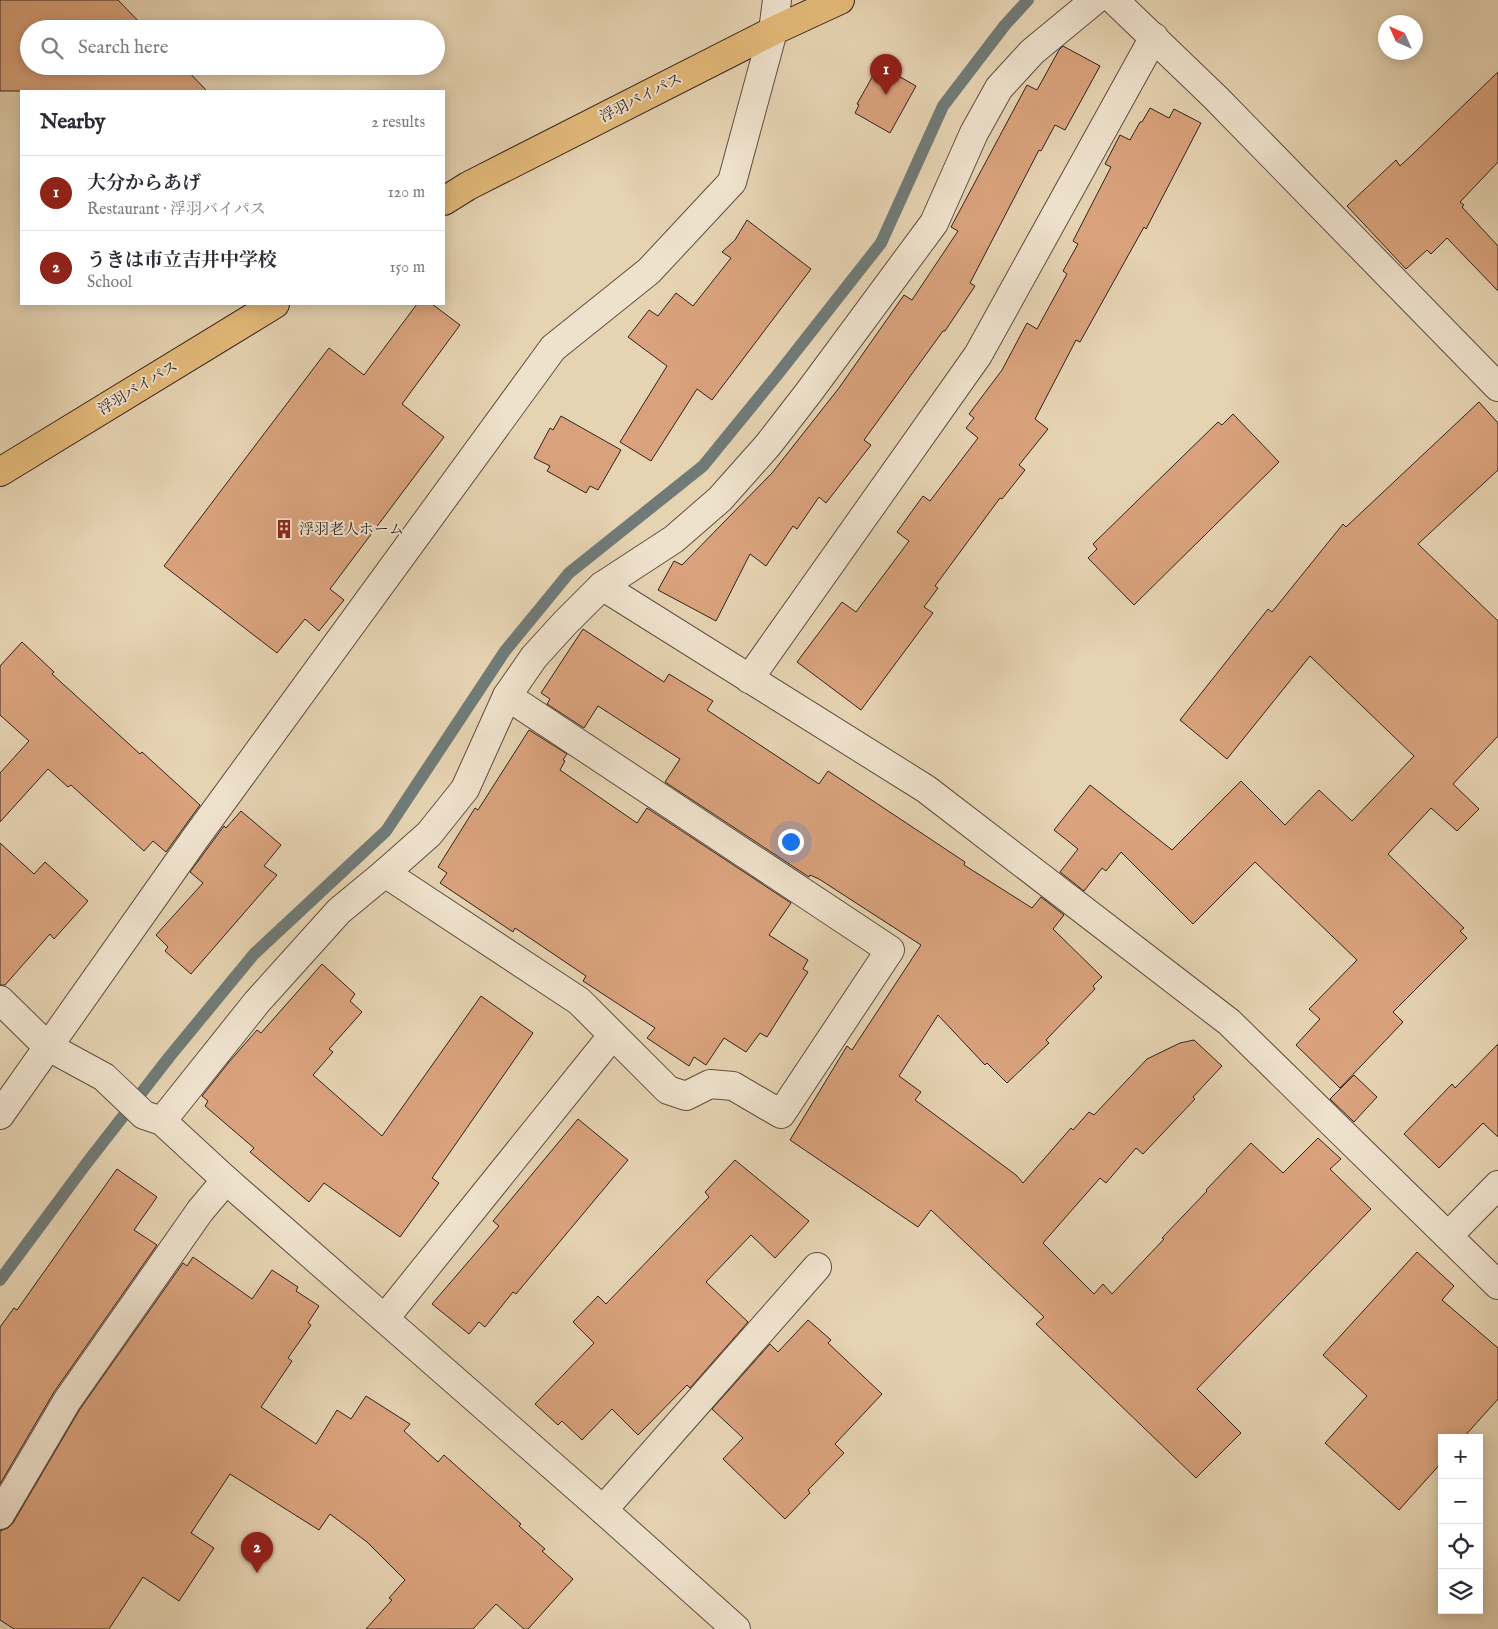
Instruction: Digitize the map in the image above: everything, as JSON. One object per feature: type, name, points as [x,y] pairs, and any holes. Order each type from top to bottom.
[{"type":"highway","name":"浮羽バイパス","points":[[445,200],[468,186],[772,31],[840,0]]},
{"type":"highway","name":"浮羽バイパス","points":[[0,472],[273,305]]},
{"type":"street","points":[[0,1114],[194,840],[553,348],[649,271],[732,182],[772,31],[777,0]]},
{"type":"street","points":[[153,1118],[332,918],[429,834],[465,789],[507,696],[534,657],[564,622],[602,586],[674,539],[720,499],[768,445],[934,222],[974,133],[999,88],[1032,52],[1095,0]]},
{"type":"street","points":[[1114,0],[1216,98],[1498,387]]},
{"type":"street","points":[[748,679],[978,355],[1154,37]]},
{"type":"street","points":[[602,586],[926,789],[1229,1022],[1498,1285]]},
{"type":"street","points":[[385,873],[579,1001],[668,1090],[686,1096],[710,1084],[733,1086],[781,1114],[890,950],[507,696]]},
{"type":"street","points":[[0,1000],[47,1046],[104,1077],[226,1180],[604,1510],[736,1629]]},
{"type":"street","points":[[385,1318],[612,1036]]},
{"type":"street","points":[[0,1515],[67,1401],[200,1211],[226,1180]]},
{"type":"street","points":[[1448,1236],[1498,1185]]},
{"type":"street","points":[[604,1510],[817,1267]]},
{"type":"building","points":[[0,0],[118,0],[137,20],[20,20],[20,75],[192,75],[206,90],[20,90],[0,91]]},
{"type":"building","points":[[1063,46],[1100,66],[1065,130],[1055,125],[1041,151],[1039,150],[970,283],[975,286],[945,331],[943,331],[864,440],[871,445],[826,503],[819,497],[797,529],[793,526],[766,566],[750,554],[716,621],[658,590],[674,561],[682,565],[772,473],[839,388],[904,295],[912,300],[958,231],[951,227],[1027,85],[1037,90]]},
{"type":"building","points":[[879,65],[916,86],[890,133],[855,113],[859,105],[857,104]]},
{"type":"building","points":[[1498,72],[1498,162],[1460,202],[1464,205],[1462,207],[1498,246],[1498,291],[1447,238],[1431,254],[1427,250],[1406,269],[1347,206],[1396,160],[1400,166]]},
{"type":"building","points":[[1150,108],[1169,118],[1174,109],[1201,123],[1146,229],[1144,227],[1080,342],[1076,340],[1035,419],[1048,429],[1019,465],[1025,470],[1002,499],[1000,498],[935,586],[938,588],[924,607],[933,613],[861,710],[797,662],[842,602],[856,612],[909,541],[897,532],[923,496],[930,501],[978,438],[966,428],[974,418],[969,414],[1002,370],[1027,323],[1037,329],[1067,274],[1063,271],[1078,244],[1073,241],[1111,167],[1105,164],[1120,135],[1130,140]]},
{"type":"building","points":[[747,220],[811,269],[712,400],[697,389],[651,461],[620,442],[667,366],[628,337],[649,310],[658,316],[676,293],[693,306],[731,258],[722,252],[735,240]]},
{"type":"building","name":"浮羽老人ホーム","points":[[416,305],[433,305],[460,325],[402,404],[444,437],[330,589],[344,600],[319,631],[305,619],[277,653],[164,566],[329,348],[364,375]]},
{"type":"building","points":[[1479,402],[1498,423],[1498,470],[1418,544],[1498,621],[1498,736],[1453,784],[1479,809],[1457,831],[1431,808],[1388,854],[1464,928],[1460,931],[1467,938],[1393,1012],[1403,1022],[1340,1088],[1296,1045],[1320,1019],[1309,1009],[1357,960],[1255,862],[1193,924],[1121,852],[1106,871],[1102,868],[1084,891],[1060,872],[1078,849],[1054,830],[1090,785],[1172,850],[1241,781],[1285,825],[1319,790],[1352,821],[1414,756],[1310,656],[1227,759],[1180,720],[1268,609],[1272,612],[1343,524],[1346,527]]},
{"type":"building","points":[[1233,414],[1279,462],[1134,605],[1088,558],[1097,549],[1093,544],[1218,422],[1222,425]]},
{"type":"building","points":[[561,416],[621,450],[598,490],[590,486],[586,493],[547,471],[550,466],[534,458],[550,428],[553,430]]},
{"type":"building","points":[[583,629],[664,682],[669,674],[713,701],[707,710],[819,784],[828,771],[965,862],[964,865],[1032,908],[1041,897],[1064,915],[1053,929],[1102,977],[1093,986],[1095,989],[1046,1040],[1049,1043],[1007,1083],[987,1063],[985,1065],[938,1015],[899,1076],[921,1092],[915,1100],[1016,1175],[1023,1183],[1071,1128],[1073,1130],[1089,1112],[1094,1115],[1147,1059],[1180,1043],[1194,1040],[1222,1066],[1193,1097],[1195,1099],[1143,1154],[1136,1148],[1106,1183],[1100,1178],[1043,1243],[1094,1294],[1103,1284],[1112,1294],[1251,1143],[1283,1173],[1318,1138],[1341,1159],[1330,1169],[1371,1209],[1197,1389],[1241,1433],[1196,1478],[1036,1324],[1044,1317],[931,1210],[918,1227],[790,1140],[847,1046],[852,1050],[921,945],[819,879],[810,875],[809,877],[665,782],[680,759],[598,706],[584,728],[547,704],[550,699],[541,693]]},
{"type":"building","points":[[22,642],[54,672],[52,674],[140,754],[142,752],[200,805],[166,852],[153,841],[144,851],[71,785],[68,787],[48,769],[0,822],[0,773],[29,741],[0,715],[0,666]]},
{"type":"building","points":[[529,730],[567,754],[560,770],[637,823],[647,808],[791,903],[769,935],[808,960],[803,969],[808,972],[767,1037],[760,1033],[746,1052],[724,1038],[706,1065],[694,1057],[689,1066],[647,1038],[655,1028],[583,981],[586,976],[515,928],[513,932],[440,883],[447,873],[438,867],[475,808],[478,810]]},
{"type":"building","points":[[241,811],[281,845],[264,866],[277,875],[191,974],[165,951],[168,947],[156,935],[203,883],[190,872],[224,826],[226,828]]},
{"type":"building","points":[[0,843],[34,874],[45,862],[88,901],[54,939],[50,934],[5,985],[0,985]]},
{"type":"building","points":[[322,964],[355,994],[350,1001],[362,1012],[329,1049],[333,1052],[313,1075],[382,1136],[481,996],[533,1033],[432,1178],[439,1183],[400,1237],[324,1183],[309,1202],[250,1152],[254,1148],[205,1106],[208,1101],[202,1096],[257,1030],[261,1033]]},
{"type":"building","points":[[1498,1044],[1498,1137],[1483,1123],[1439,1168],[1404,1134],[1452,1084],[1455,1088]]},
{"type":"building","points":[[1354,1075],[1377,1097],[1354,1122],[1330,1099]]},
{"type":"building","points":[[578,1119],[628,1160],[516,1294],[513,1292],[485,1327],[479,1322],[469,1334],[432,1304],[499,1226],[493,1221]]},
{"type":"building","points":[[735,1160],[809,1221],[775,1258],[751,1235],[706,1282],[748,1322],[690,1388],[687,1385],[638,1435],[612,1409],[582,1440],[562,1421],[558,1425],[535,1404],[594,1343],[573,1322],[598,1296],[606,1304],[709,1197],[705,1192]]},
{"type":"building","points":[[117,1169],[157,1197],[134,1230],[157,1245],[54,1392],[0,1484],[0,1327],[14,1308],[17,1310]]},
{"type":"building","points":[[1417,1252],[1454,1286],[1442,1300],[1498,1348],[1498,1399],[1467,1434],[1438,1434],[1438,1466],[1399,1510],[1325,1443],[1367,1396],[1323,1355]]},
{"type":"building","points":[[193,1257],[252,1299],[272,1270],[298,1287],[296,1291],[319,1306],[308,1323],[311,1325],[288,1358],[292,1361],[261,1407],[316,1444],[337,1410],[351,1419],[366,1396],[410,1424],[404,1431],[438,1462],[444,1455],[521,1524],[519,1526],[545,1549],[542,1551],[573,1579],[528,1629],[524,1629],[496,1604],[473,1629],[366,1629],[392,1600],[389,1598],[405,1580],[367,1542],[330,1514],[319,1530],[230,1474],[191,1533],[214,1548],[179,1601],[143,1577],[109,1629],[14,1629],[0,1620],[0,1531],[8,1528],[13,1523],[80,1409],[183,1263],[187,1266]]},
{"type":"building","points":[[808,1320],[831,1340],[828,1343],[882,1394],[835,1444],[844,1453],[808,1490],[810,1493],[785,1519],[723,1459],[743,1438],[712,1409],[770,1344],[778,1352]]},
{"type":"waterway","points":[[0,1280],[86,1164],[170,1056],[254,954],[386,831],[505,651],[569,573],[703,466],[778,374],[881,243],[943,106],[1005,25],[1028,0]]},
{"type":"place","name":"大分からあげ","points":[[886,95]]},
{"type":"place","name":"浮羽老人ホーム","points":[[284,529]]},
{"type":"place","name":"うきは市立吉井中学校","points":[[257,1573]]}]
